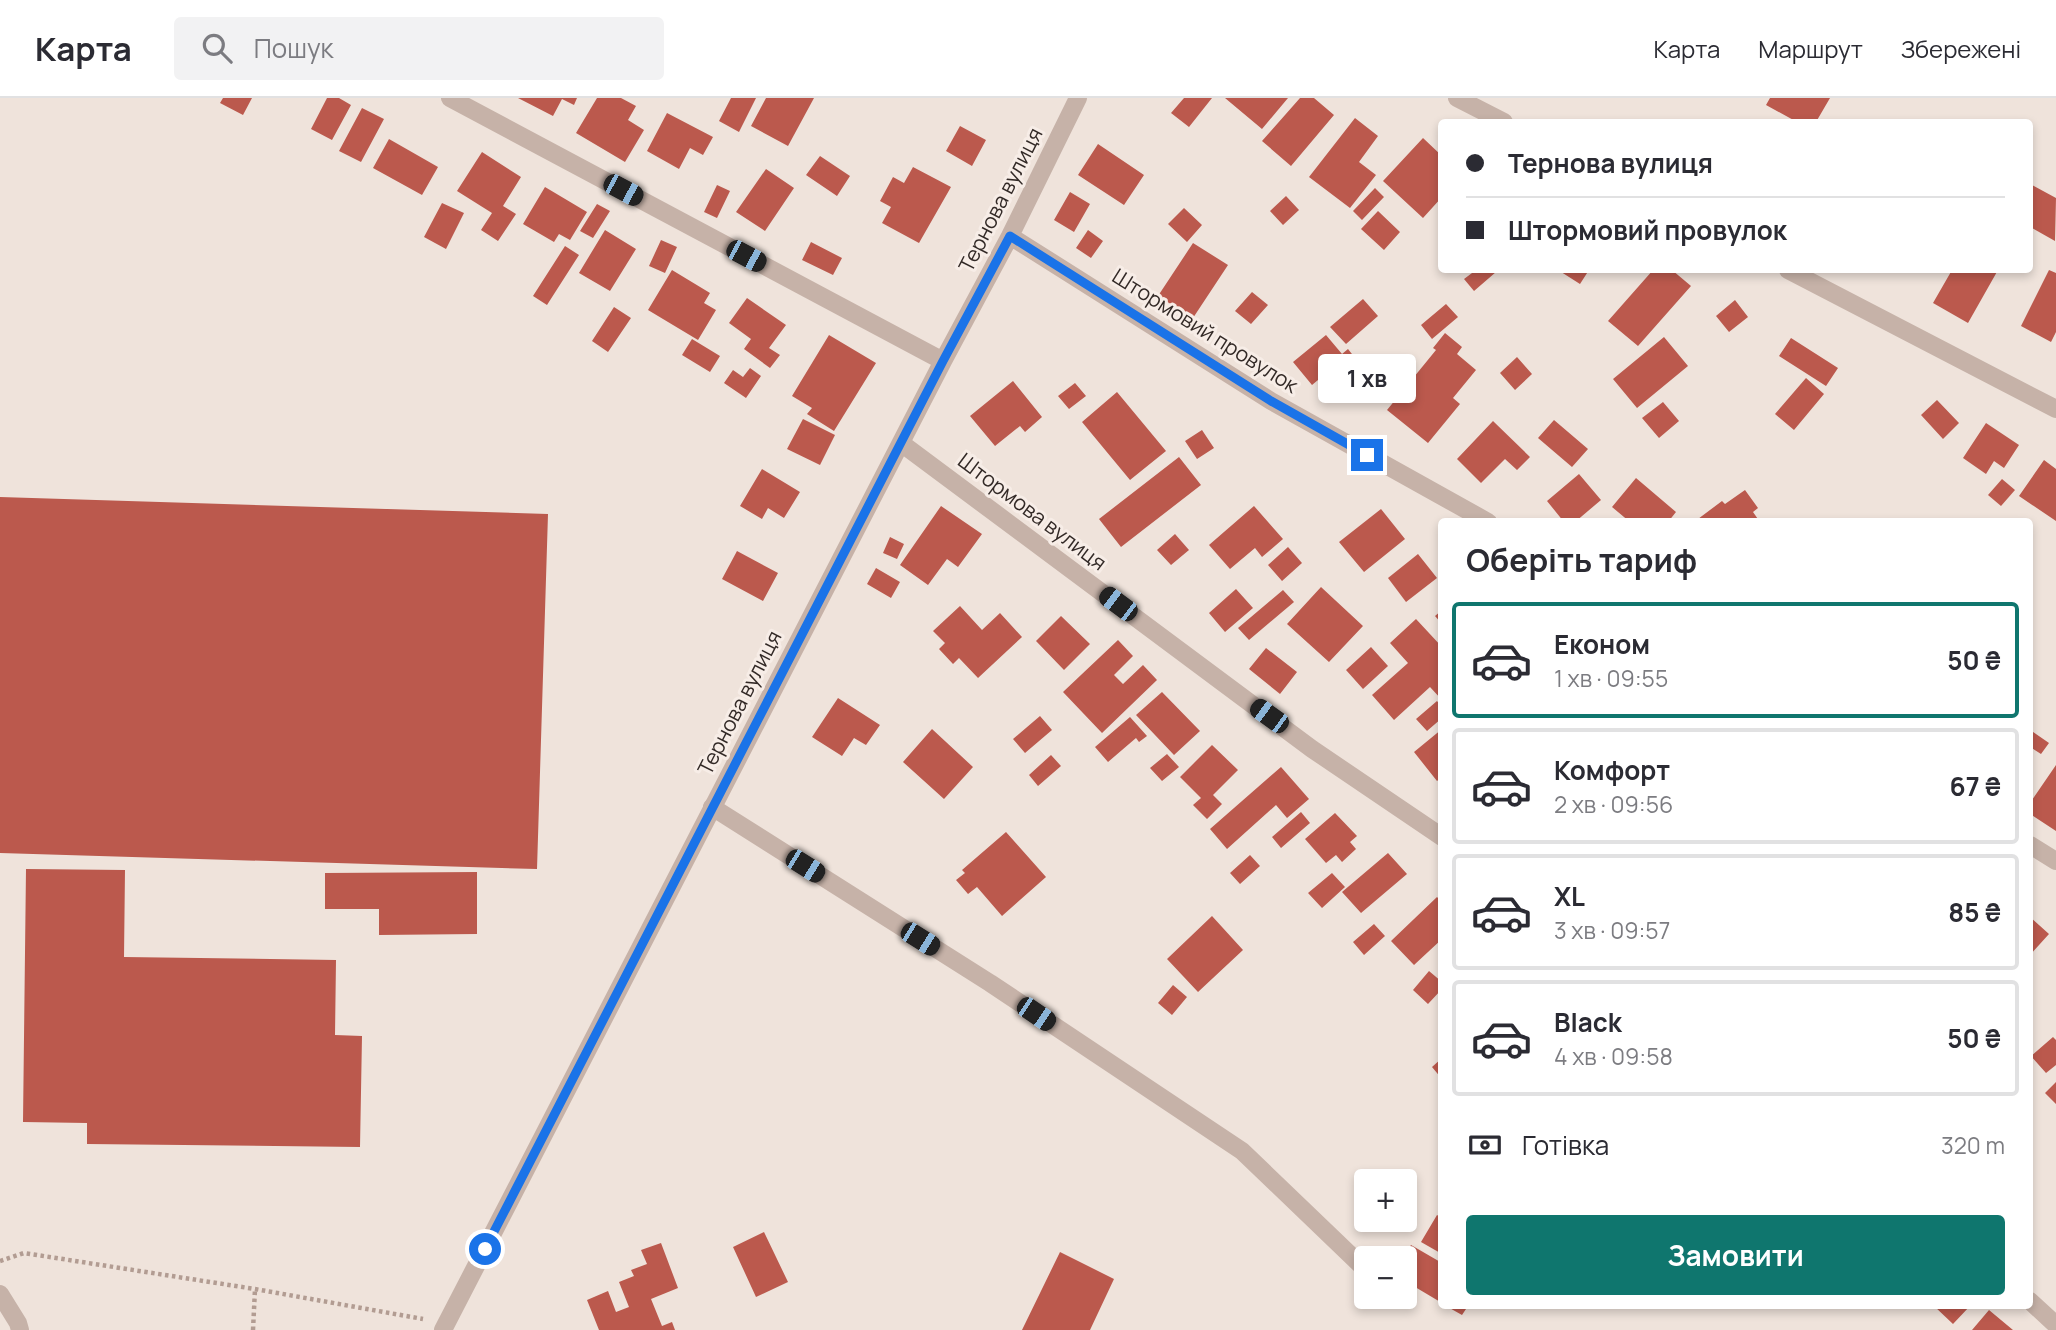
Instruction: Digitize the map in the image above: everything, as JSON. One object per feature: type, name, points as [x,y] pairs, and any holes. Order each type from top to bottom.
[{"type":"street","points":[[450,98],[943,361]]},
{"type":"street","name":"Тернова вулиця","points":[[451,1327],[712,807],[1010,236],[1078,98]]},
{"type":"street","points":[[1457,98],[1498,119]]},
{"type":"street","name":"Штормовий провулок","points":[[1010,236],[1271,401],[1481,518]]},
{"type":"street","points":[[1794,273],[2056,409]]},
{"type":"street","name":"Штормова вулиця","points":[[901,443],[1312,749],[1438,834]]},
{"type":"street","points":[[712,807],[990,983],[1242,1151],[1354,1259]]},
{"type":"street","points":[[2033,847],[2056,861]]},
{"type":"street","points":[[0,1294],[20,1330]]},
{"type":"street","points":[[2033,1304],[2056,1325]]},
{"type":"path","points":[[0,1261],[24,1253],[255,1289],[451,1327]]},
{"type":"path","points":[[253,1330],[255,1289]]},
{"type":"building","points":[[223,98],[252,98],[243,115],[220,103]]},
{"type":"building","points":[[327,98],[339,98],[351,105],[332,140],[311,129]]},
{"type":"building","points":[[518,98],[577,98],[574,105],[562,99],[553,116]]},
{"type":"building","points":[[597,98],[621,98],[636,106],[628,120],[644,130],[625,162],[576,133]]},
{"type":"building","points":[[731,98],[756,98],[739,132],[719,121]]},
{"type":"building","points":[[766,98],[814,98],[788,146],[751,126]]},
{"type":"building","points":[[1184,98],[1212,98],[1189,127],[1171,113]]},
{"type":"building","points":[[1225,98],[1288,98],[1262,129]]},
{"type":"building","points":[[1300,98],[1314,98],[1334,115],[1291,166],[1262,141]]},
{"type":"building","points":[[1770,98],[1830,98],[1818,119],[1792,119],[1766,105]]},
{"type":"building","points":[[362,108],[384,119],[361,162],[339,151]]},
{"type":"building","points":[[667,113],[713,137],[703,155],[690,148],[679,169],[647,151]]},
{"type":"building","points":[[1355,118],[1378,136],[1359,162],[1376,175],[1350,208],[1309,177]]},
{"type":"building","points":[[960,126],[986,140],[972,166],[946,151]]},
{"type":"building","points":[[1423,138],[1438,152],[1438,201],[1423,218],[1383,181]]},
{"type":"building","points":[[389,139],[438,167],[422,195],[373,168]]},
{"type":"building","points":[[1098,144],[1144,175],[1124,205],[1078,175]]},
{"type":"building","points":[[482,152],[521,177],[503,206],[516,214],[498,241],[481,230],[492,213],[457,191]]},
{"type":"building","points":[[820,156],[850,176],[837,196],[806,175]]},
{"type":"building","points":[[913,167],[951,187],[919,243],[882,223],[891,207],[880,201],[893,177],[904,183]]},
{"type":"building","points":[[766,169],[794,188],[765,231],[736,212]]},
{"type":"building","points":[[717,185],[730,191],[717,218],[704,212]]},
{"type":"building","points":[[2033,186],[2056,198],[2055,241],[2033,229]]},
{"type":"building","points":[[545,187],[587,212],[570,240],[559,234],[554,242],[523,224]]},
{"type":"building","points":[[1375,188],[1384,197],[1362,220],[1353,211]]},
{"type":"building","points":[[1070,192],[1090,204],[1074,232],[1054,220]]},
{"type":"building","points":[[1286,196],[1299,210],[1283,225],[1270,211]]},
{"type":"building","points":[[442,203],[464,213],[446,249],[424,237]]},
{"type":"building","points":[[597,204],[610,211],[593,238],[580,231]]},
{"type":"building","points":[[1184,208],[1202,225],[1187,242],[1168,224]]},
{"type":"building","points":[[1378,211],[1400,232],[1384,250],[1361,229]]},
{"type":"building","points":[[605,230],[636,249],[610,291],[579,273]]},
{"type":"building","points":[[1088,230],[1103,241],[1091,258],[1076,248]]},
{"type":"building","points":[[661,240],[677,247],[665,273],[649,266]]},
{"type":"building","points":[[811,242],[842,258],[833,275],[802,260]]},
{"type":"building","points":[[1193,243],[1228,265],[1193,318],[1158,296]]},
{"type":"building","points":[[565,246],[579,255],[547,305],[533,296]]},
{"type":"building","points":[[672,270],[710,293],[704,303],[716,310],[698,340],[648,310]]},
{"type":"building","points":[[2049,270],[2056,273],[2056,332],[2051,342],[2021,326]]},
{"type":"building","points":[[1472,273],[1495,273],[1474,291],[1464,279]]},
{"type":"building","points":[[1563,273],[1587,273],[1580,284]]},
{"type":"building","points":[[1650,273],[1676,273],[1691,286],[1638,346],[1608,321]]},
{"type":"building","points":[[1950,273],[1996,273],[1968,323],[1933,303]]},
{"type":"building","points":[[1252,292],[1268,305],[1251,324],[1235,311]]},
{"type":"building","points":[[747,298],[786,325],[769,348],[780,355],[770,368],[744,349],[751,339],[729,323]]},
{"type":"building","points":[[1363,299],[1378,316],[1346,344],[1330,327]]},
{"type":"building","points":[[1735,300],[1748,317],[1729,332],[1716,316]]},
{"type":"building","points":[[1446,304],[1458,317],[1432,339],[1421,325]]},
{"type":"building","points":[[614,307],[631,318],[608,352],[592,341]]},
{"type":"building","points":[[1445,333],[1462,347],[1457,354],[1476,370],[1453,398],[1460,404],[1428,443],[1387,410],[1436,350],[1433,348]]},
{"type":"building","points":[[829,335],[876,363],[834,431],[807,414],[812,408],[792,396]]},
{"type":"building","points":[[1326,335],[1342,354],[1348,349],[1359,363],[1345,375],[1336,365],[1312,385],[1293,362]]},
{"type":"building","points":[[1664,337],[1688,366],[1637,408],[1613,379]]},
{"type":"building","points":[[1791,338],[1838,368],[1826,386],[1779,356]]},
{"type":"building","points":[[692,339],[720,356],[710,372],[682,355]]},
{"type":"building","points":[[1517,357],[1532,374],[1515,390],[1500,373]]},
{"type":"building","points":[[750,368],[761,376],[746,398],[724,383],[733,370],[743,377]]},
{"type":"building","points":[[1806,378],[1824,394],[1794,430],[1775,414]]},
{"type":"building","points":[[1013,381],[1042,417],[1025,432],[1020,426],[995,446],[970,416]]},
{"type":"building","points":[[1075,383],[1086,396],[1069,409],[1058,396]]},
{"type":"building","points":[[1117,392],[1166,451],[1130,480],[1082,422]]},
{"type":"building","points":[[1937,400],[1959,423],[1943,439],[1921,415]]},
{"type":"building","points":[[1663,402],[1679,421],[1659,438],[1642,418]]},
{"type":"building","points":[[803,419],[835,435],[820,465],[787,449]]},
{"type":"building","points":[[1554,420],[1588,449],[1572,467],[1538,438]]},
{"type":"building","points":[[1493,421],[1530,457],[1517,470],[1505,459],[1481,483],[1457,459]]},
{"type":"building","points":[[1986,423],[2019,445],[2004,468],[1994,461],[1986,474],[1963,458]]},
{"type":"building","points":[[1202,430],[1214,448],[1197,459],[1185,441]]},
{"type":"building","points":[[1179,457],[1201,485],[1121,547],[1099,519]]},
{"type":"building","points":[[2044,460],[2056,469],[2056,521],[2019,496]]},
{"type":"building","points":[[762,469],[800,492],[784,518],[768,508],[762,519],[740,506]]},
{"type":"building","points":[[1579,474],[1601,500],[1580,518],[1561,518],[1547,501]]},
{"type":"building","points":[[1636,478],[1676,512],[1671,518],[1625,518],[1612,507]]},
{"type":"building","points":[[2002,479],[2015,490],[2001,506],[1988,495]]},
{"type":"building","points":[[1745,490],[1758,508],[1753,512],[1757,518],[1699,518],[1722,501],[1725,504]]},
{"type":"building","points":[[0,497],[548,514],[537,869],[0,853]]},
{"type":"building","points":[[941,506],[982,534],[958,567],[947,559],[928,585],[900,565]]},
{"type":"building","points":[[1254,506],[1283,539],[1262,557],[1255,548],[1230,569],[1209,545]]},
{"type":"building","points":[[1381,509],[1405,539],[1364,572],[1339,542]]},
{"type":"building","points":[[1175,534],[1189,550],[1171,565],[1157,550]]},
{"type":"building","points":[[890,537],[904,544],[897,559],[883,553]]},
{"type":"building","points":[[1288,547],[1302,563],[1282,581],[1268,565]]},
{"type":"building","points":[[737,551],[778,573],[763,601],[722,579]]},
{"type":"building","points":[[1418,554],[1437,578],[1406,602],[1388,578]]},
{"type":"building","points":[[876,568],[900,582],[891,598],[867,584]]},
{"type":"building","points":[[1321,587],[1363,626],[1329,662],[1287,624]]},
{"type":"building","points":[[1236,589],[1253,608],[1225,632],[1209,613]]},
{"type":"building","points":[[1283,590],[1294,602],[1249,640],[1238,628]]},
{"type":"building","points":[[960,606],[982,630],[1000,613],[1022,637],[978,678],[959,658],[953,664],[939,649],[945,643],[933,631]]},
{"type":"building","points":[[1061,616],[1090,644],[1064,670],[1036,641]]},
{"type":"building","points":[[1416,619],[1438,643],[1438,696],[1430,687],[1394,720],[1372,695],[1408,663],[1390,643]]},
{"type":"building","points":[[1118,640],[1133,656],[1114,675],[1123,684],[1143,665],[1157,680],[1102,733],[1063,692]]},
{"type":"building","points":[[1371,647],[1388,666],[1363,689],[1346,670]]},
{"type":"building","points":[[1266,648],[1297,672],[1280,694],[1249,669]]},
{"type":"building","points":[[1162,692],[1200,731],[1174,755],[1136,715]]},
{"type":"building","points":[[838,698],[880,725],[866,745],[854,738],[842,756],[812,737]]},
{"type":"building","points":[[1438,702],[1438,721],[1427,731],[1416,719]]},
{"type":"building","points":[[1040,716],[1052,730],[1025,753],[1013,739]]},
{"type":"building","points":[[1130,717],[1147,736],[1139,742],[1136,738],[1108,762],[1095,747]]},
{"type":"building","points":[[932,729],[973,767],[944,799],[903,762]]},
{"type":"building","points":[[1438,732],[1438,780],[1437,781],[1414,752]]},
{"type":"building","points":[[2033,732],[2049,743],[2041,754],[2033,749]]},
{"type":"building","points":[[1212,745],[1238,770],[1213,795],[1222,804],[1207,819],[1193,805],[1201,798],[1180,777]]},
{"type":"building","points":[[1167,754],[1179,767],[1162,781],[1150,768]]},
{"type":"building","points":[[1051,755],[1061,766],[1038,786],[1029,775]]},
{"type":"building","points":[[2056,765],[2056,831],[2033,816],[2033,799]]},
{"type":"building","points":[[1281,767],[1309,799],[1287,818],[1276,805],[1227,849],[1210,829]]},
{"type":"building","points":[[1301,812],[1310,823],[1281,848],[1272,837]]},
{"type":"building","points":[[1335,813],[1357,836],[1350,842],[1356,849],[1342,862],[1336,855],[1326,863],[1305,839]]},
{"type":"building","points":[[1006,832],[1046,877],[1002,916],[977,887],[968,894],[956,880],[965,873],[962,870]]},
{"type":"building","points":[[1388,853],[1407,874],[1361,913],[1342,892]]},
{"type":"building","points":[[1250,855],[1260,866],[1240,884],[1230,873]]},
{"type":"building","points":[[26,869],[125,870],[124,957],[336,960],[335,1035],[362,1036],[360,1147],[87,1144],[87,1123],[23,1122]]},
{"type":"building","points":[[477,872],[477,934],[379,935],[379,909],[325,909],[325,873]]},
{"type":"building","points":[[1332,873],[1345,887],[1322,908],[1308,893]]},
{"type":"building","points":[[1438,898],[1438,943],[1414,965],[1391,941]]},
{"type":"building","points":[[1212,916],[1243,950],[1198,992],[1167,959]]},
{"type":"building","points":[[2033,920],[2049,934],[2033,952]]},
{"type":"building","points":[[1374,924],[1385,936],[1364,955],[1353,942]]},
{"type":"building","points":[[1429,971],[1438,979],[1438,993],[1428,1004],[1413,990]]},
{"type":"building","points":[[1173,985],[1187,997],[1172,1015],[1158,1003]]},
{"type":"building","points":[[2053,1037],[2056,1040],[2056,1065],[2046,1073],[2033,1058],[2033,1054]]},
{"type":"building","points":[[1438,1062],[1438,1074],[1432,1067]]},
{"type":"building","points":[[2056,1082],[2056,1104],[2045,1093]]},
{"type":"building","points":[[1437,1215],[1438,1216],[1438,1252],[1421,1242]]},
{"type":"building","points":[[764,1232],[788,1282],[756,1297],[733,1247]]},
{"type":"building","points":[[661,1243],[678,1288],[651,1299],[662,1326],[672,1322],[675,1330],[599,1330],[587,1300],[608,1291],[616,1312],[629,1307],[619,1282],[634,1276],[631,1270],[647,1264],[641,1250]]},
{"type":"building","points":[[1417,1248],[1438,1261],[1438,1301],[1417,1288]]},
{"type":"building","points":[[1060,1252],[1114,1279],[1090,1330],[1022,1330]]},
{"type":"building","points":[[1451,1309],[1466,1309],[1462,1315]]},
{"type":"building","points":[[1937,1309],[1967,1309],[1953,1324]]},
{"type":"building","points":[[1989,1310],[2013,1330],[1972,1330]]},
{"type":"route","points":[[485,1249],[1010,236],[1271,401],[1367,455]]}]
